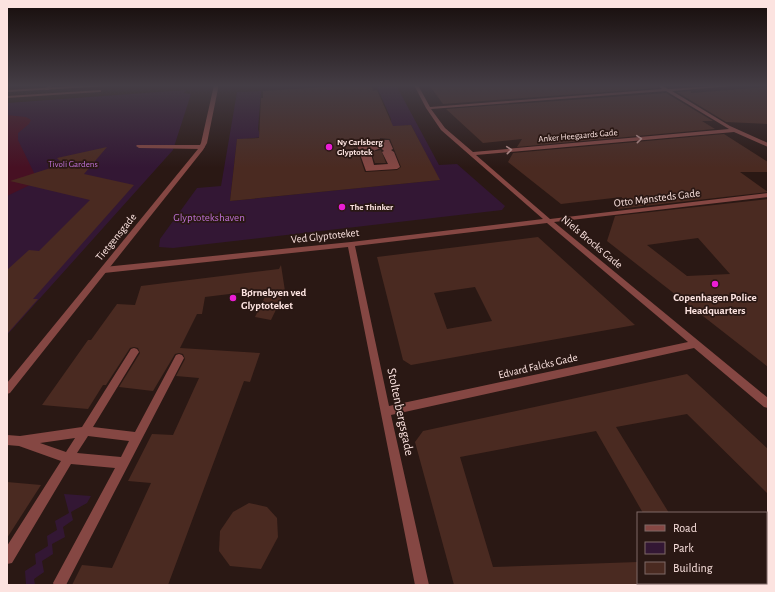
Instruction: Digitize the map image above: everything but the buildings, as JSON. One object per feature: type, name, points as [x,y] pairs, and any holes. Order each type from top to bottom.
[{"type":"street","name":"Tietgensgade","points":[[7,390],[202,147],[211,113]]},
{"type":"street","name":"Niels Brocks Gade","points":[[431,113],[442,129],[470,154],[768,404]]},
{"type":"street","points":[[706,113],[735,130],[768,144]]},
{"type":"street","name":"Anker Heegaards Gade","points":[[470,154],[735,130]]},
{"type":"street","points":[[365,152],[363,154],[368,170],[397,167],[391,152],[385,152],[391,165],[372,167],[365,152],[359,143],[364,143],[365,146],[370,146],[384,145],[382,141],[387,141],[390,149],[384,149],[383,146],[373,147],[366,148],[367,151],[365,152]]},
{"type":"street","points":[[139,146],[202,147]]},
{"type":"street","name":"Otto Mønsteds Gade","points":[[549,221],[768,195]]},
{"type":"street","name":"Ved Glyptoteket","points":[[104,270],[352,244],[549,221]]},
{"type":"street","name":"Stoltenbergsgade","points":[[352,244],[385,412],[422,585]]},
{"type":"street","name":"Edvard Falcks Gade","points":[[385,412],[696,344]]},
{"type":"street","points":[[7,558],[134,352]]},
{"type":"street","points":[[60,583],[179,358]]},
{"type":"street","points":[[19,442],[86,431],[137,437]]},
{"type":"street","points":[[7,440],[19,442],[69,458],[123,463]]},
{"type":"green space","name":"Tivoli Gardens","points":[[7,113],[185,113],[173,150],[7,335]]},
{"type":"green space","name":"Glyptotekshaven","points":[[233,113],[259,113],[258,129],[261,137],[237,140],[230,201],[439,180],[411,125],[390,127],[391,119],[388,113],[411,113],[439,165],[457,164],[505,206],[502,210],[173,248],[159,247],[160,239],[197,188],[221,186]]},
{"type":"green space","points":[[64,494],[91,496],[87,503],[71,512],[73,520],[63,527],[65,537],[52,544],[53,554],[42,561],[44,572],[34,579],[35,585],[24,585],[26,584],[25,571],[36,564],[35,554],[48,546],[47,536],[57,530],[55,521],[69,513]]},
{"type":"shaded area","points":[[7,115],[26,117],[31,120],[29,124],[18,133],[18,140],[36,177],[32,184],[7,196]]},
{"type":"place","name":"Ny Carlsberg Glyptotek","points":[[329,147]]},
{"type":"place","name":"The Thinker","points":[[342,207]]},
{"type":"place","name":"Copenhagen Police Headquarters","points":[[715,284]]},
{"type":"place","name":"Børnebyen ved Glyptoteket","points":[[233,298]]}]
